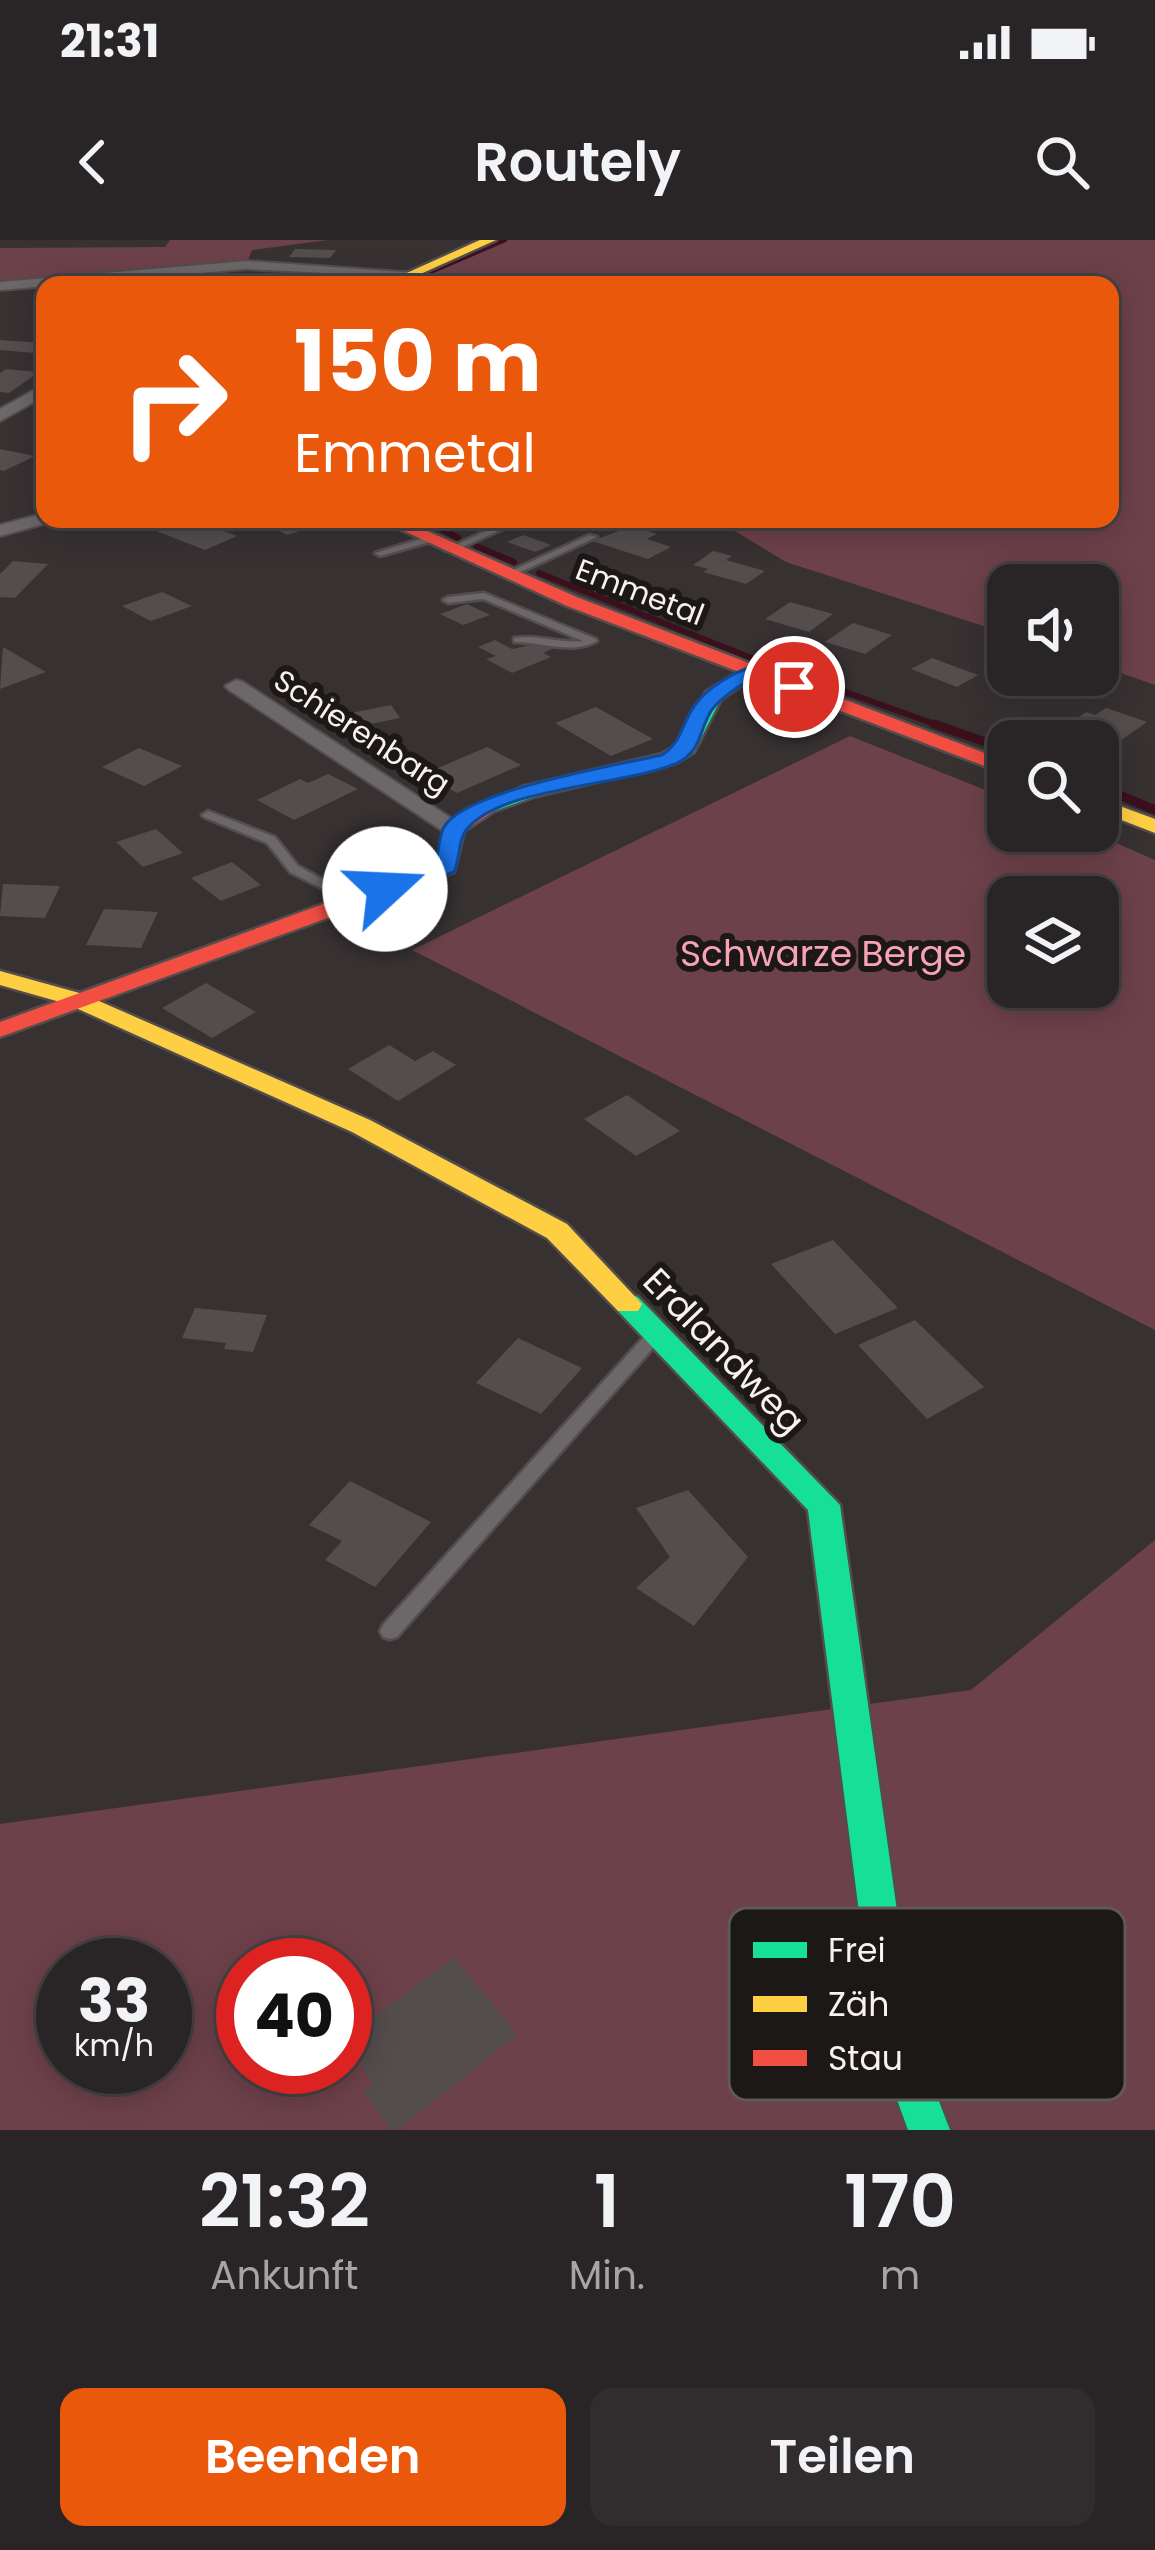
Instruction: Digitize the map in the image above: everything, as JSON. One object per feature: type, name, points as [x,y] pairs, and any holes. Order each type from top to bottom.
[{"type":"street","points":[[405,276],[490,240]]},
{"type":"street","points":[[98,276],[246,265],[365,276]]},
{"type":"street","points":[[174,276],[177,268]]},
{"type":"street","points":[[0,286],[36,282]]},
{"type":"street","points":[[0,416],[36,394]]},
{"type":"street","points":[[0,531],[36,521]]},
{"type":"street","name":"Emmetal","points":[[404,528],[583,605],[987,761]]},
{"type":"street","points":[[0,1030],[446,867],[454,828],[476,812],[526,792],[669,759],[687,748],[713,696],[754,671]]},
{"type":"street","name":"Schierenbarg","points":[[236,686],[454,828]]},
{"type":"street","points":[[1119,812],[1155,827]]},
{"type":"street","name":"Erdlandweg","points":[[0,978],[75,999],[361,1126],[557,1231],[824,1505],[878,1908]]},
{"type":"street","name":"Erdlandweg","points":[[917,2100],[928,2130]]},
{"type":"lane","points":[[380,553],[438,545],[492,528]]},
{"type":"lane","points":[[508,575],[592,537]]},
{"type":"lane","points":[[448,600],[484,596],[547,618],[591,643],[575,646],[531,637],[518,640]]},
{"type":"lane","points":[[547,618],[583,605]]},
{"type":"lane","points":[[208,815],[271,840],[294,869],[355,900]]},
{"type":"lane","points":[[390,1631],[657,1333]]},
{"type":"green space","points":[[170,240],[328,240],[252,250],[246,265],[117,276],[36,276],[36,283],[0,286],[0,248],[165,247]]},
{"type":"green space","points":[[498,240],[1155,240],[1155,685],[1119,672],[1119,564],[987,564],[987,627],[786,562],[730,528],[1119,528],[1119,276],[416,276]]},
{"type":"green space","name":"Schwarze Berge","points":[[850,736],[987,791],[987,852],[1119,852],[1119,844],[1155,860],[1155,1330],[412,950]]},
{"type":"green space","points":[[1155,1540],[1155,2130],[0,2130],[0,1824],[971,1690]]},
{"type":"building","points":[[295,249],[336,250],[330,258],[289,257]]},
{"type":"building","points":[[0,340],[36,342],[36,353],[0,350]]},
{"type":"building","points":[[6,369],[36,372],[9,393],[0,392],[0,373]]},
{"type":"building","points":[[0,449],[35,456],[4,471],[0,470]]},
{"type":"building","points":[[215,528],[237,536],[205,550],[156,531]]},
{"type":"building","points":[[274,528],[310,528],[287,535]]},
{"type":"building","points":[[638,528],[657,534],[647,539],[671,547],[648,559],[592,541]]},
{"type":"building","points":[[523,535],[551,545],[535,552],[507,542]]},
{"type":"building","points":[[713,551],[732,556],[726,560],[765,571],[746,584],[693,565]]},
{"type":"building","points":[[13,561],[48,564],[15,598],[0,597],[0,574]]},
{"type":"building","points":[[162,592],[192,606],[151,621],[122,606]]},
{"type":"building","points":[[790,602],[833,614],[809,632],[765,619]]},
{"type":"building","points":[[467,604],[490,615],[463,625],[440,614]]},
{"type":"building","points":[[853,623],[892,635],[865,654],[825,642]]},
{"type":"building","points":[[495,640],[512,649],[541,643],[552,649],[543,653],[551,657],[512,673],[486,659],[496,656],[478,647]]},
{"type":"building","points":[[3,647],[46,672],[0,689]]},
{"type":"building","points":[[932,658],[978,675],[957,687],[911,669]]},
{"type":"building","points":[[391,705],[400,718],[356,727],[346,714]]},
{"type":"building","points":[[596,707],[653,739],[611,756],[555,723]]},
{"type":"building","points":[[1106,708],[1147,722],[1119,742],[1119,720],[1074,720],[1086,712],[1095,715]]},
{"type":"building","points":[[487,747],[521,765],[457,793],[424,774]]},
{"type":"building","points":[[139,748],[182,766],[144,786],[102,767]]},
{"type":"building","points":[[328,774],[358,789],[294,820],[257,800],[300,779],[308,783]]},
{"type":"building","points":[[156,829],[183,853],[143,867],[116,842]]},
{"type":"building","points":[[232,862],[261,885],[221,901],[191,878]]},
{"type":"building","points":[[3,884],[60,886],[45,918],[0,916]]},
{"type":"building","points":[[104,909],[158,912],[141,948],[86,945]]},
{"type":"building","points":[[206,983],[256,1012],[212,1038],[162,1008]]},
{"type":"building","points":[[389,1045],[415,1061],[433,1051],[456,1065],[398,1101],[348,1069]]},
{"type":"building","points":[[627,1095],[680,1131],[636,1156],[584,1119]]},
{"type":"building","points":[[833,1240],[898,1308],[835,1334],[771,1264]]},
{"type":"building","points":[[195,1308],[267,1315],[253,1352],[224,1349],[226,1343],[182,1338]]},
{"type":"building","points":[[915,1320],[984,1387],[927,1419],[858,1345]]},
{"type":"building","points":[[518,1338],[582,1368],[541,1414],[476,1383]]},
{"type":"building","points":[[350,1481],[431,1522],[375,1587],[325,1560],[342,1541],[309,1525]]},
{"type":"building","points":[[688,1490],[748,1557],[694,1626],[636,1588],[670,1557],[636,1508]]},
{"type":"building","points":[[454,1957],[517,2035],[398,2130],[391,2130],[365,2094],[372,2094],[373,2083],[372,2019]]},
{"type":"waterway","points":[[421,276],[505,240]]},
{"type":"waterway","points":[[440,528],[458,538]]},
{"type":"waterway","points":[[476,546],[514,562]]},
{"type":"waterway","points":[[539,573],[756,660],[943,727]]},
{"type":"waterway","points":[[934,724],[987,743]]},
{"type":"waterway","points":[[1119,795],[1155,810]]},
{"type":"traffic: fast","points":[[492,806],[529,791],[669,759],[687,748],[713,696],[754,671]]},
{"type":"traffic: fast","points":[[628,1304],[824,1505],[878,1908]]},
{"type":"traffic: fast","points":[[918,2100],[929,2130]]},
{"type":"traffic: slow","points":[[407,276],[490,240]]},
{"type":"traffic: slow","points":[[1119,812],[1155,827]]},
{"type":"traffic: slow","points":[[0,978],[75,999],[361,1126],[557,1231],[628,1304]]},
{"type":"traffic: jam","points":[[406,528],[573,602],[987,761]]},
{"type":"traffic: jam","points":[[0,1030],[446,867],[454,828],[492,806]]},
{"type":"route","points":[[385,889],[446,867],[454,828],[476,812],[526,792],[669,759],[687,748],[704,707],[720,689],[754,671],[794,687]]}]
